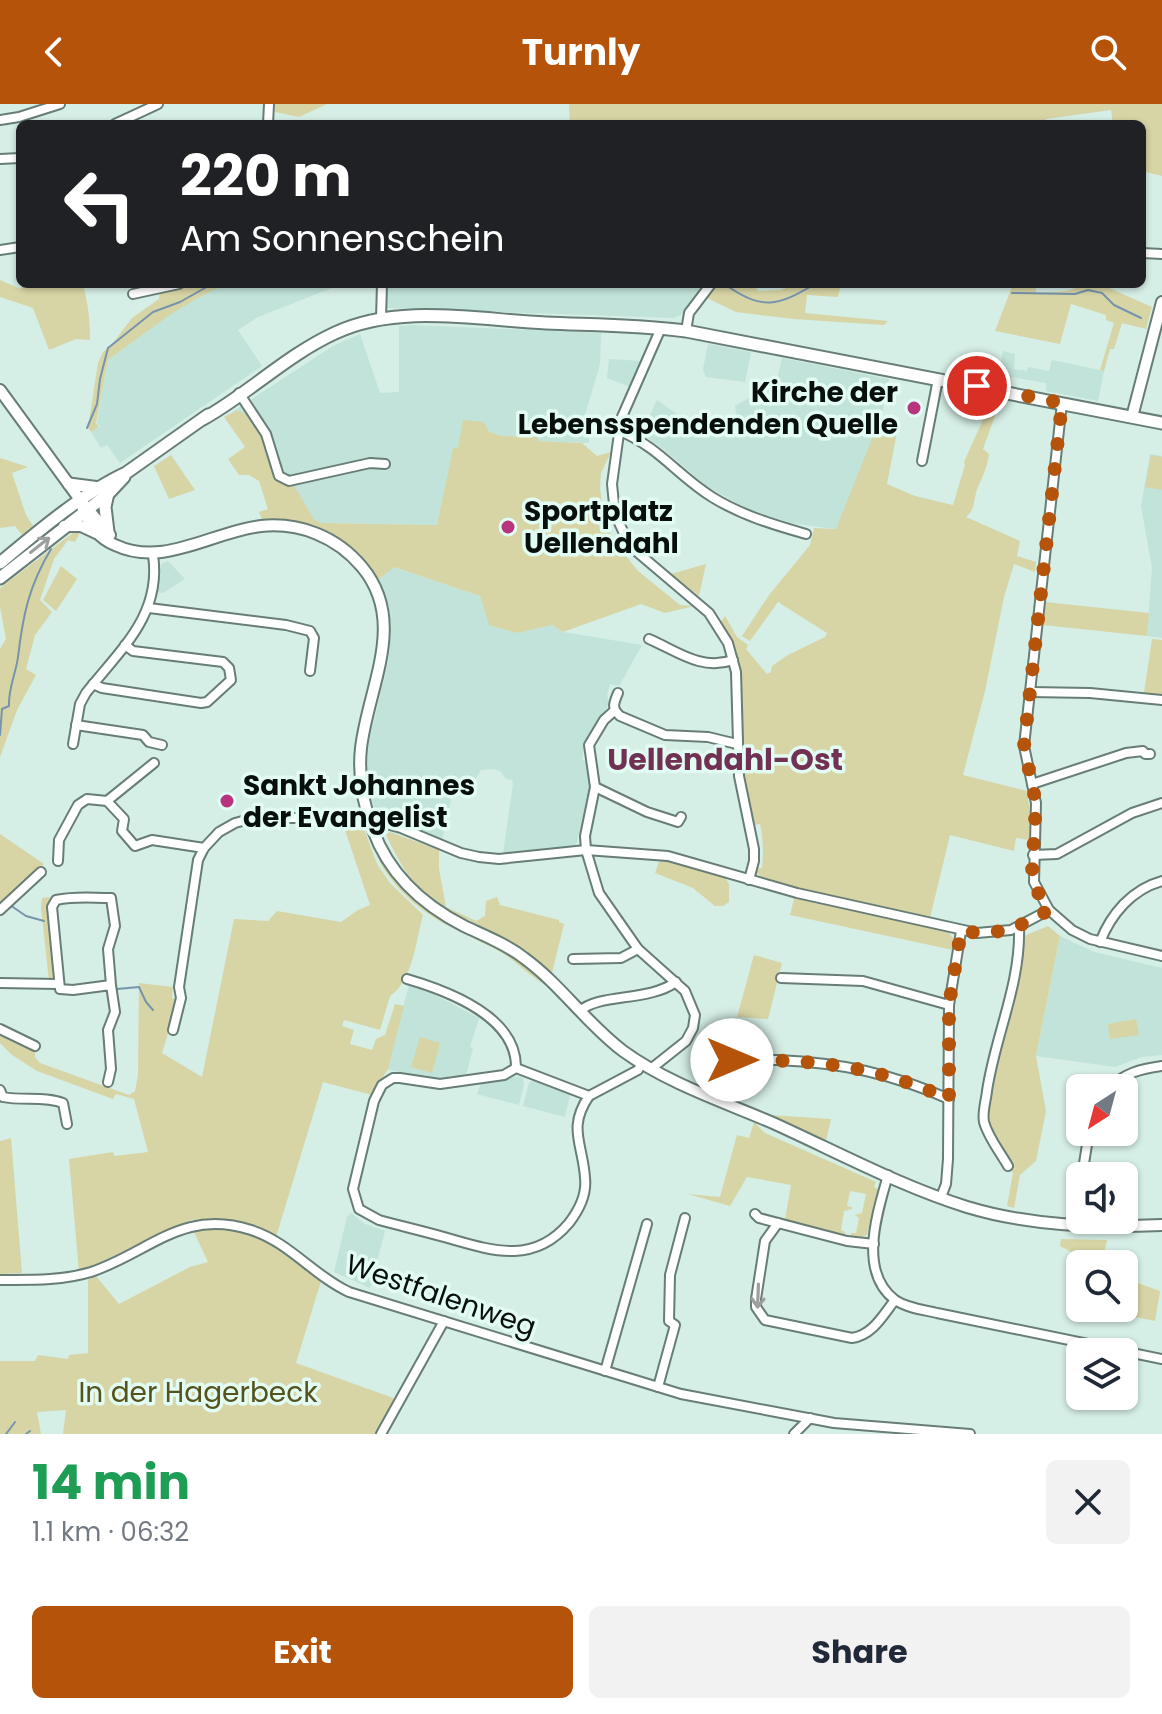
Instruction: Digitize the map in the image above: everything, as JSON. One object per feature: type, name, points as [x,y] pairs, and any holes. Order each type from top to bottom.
[{"type":"main road","points":[[0,578],[126,473],[221,409],[236,395],[327,337],[359,324],[402,316],[686,331],[1162,423]]},
{"type":"main road","points":[[69,484],[105,490]]},
{"type":"main road","points":[[103,533],[105,490]]},
{"type":"main road","points":[[0,563],[84,507]]},
{"type":"street","points":[[0,120],[60,104]]},
{"type":"street","points":[[124,120],[158,104]]},
{"type":"street","points":[[133,294],[161,288]]},
{"type":"street","points":[[381,319],[382,288]]},
{"type":"street","points":[[686,331],[689,313],[708,288]]},
{"type":"street","points":[[1132,417],[1162,302]]},
{"type":"street","points":[[661,328],[621,419],[612,484],[613,500],[620,527],[637,552],[703,606],[728,643],[736,672],[741,786],[754,849],[749,880]]},
{"type":"street","points":[[922,461],[938,379]]},
{"type":"street","points":[[0,390],[103,533],[117,546],[132,553],[153,555],[258,527],[282,526],[308,530],[329,539],[360,564],[376,591],[385,622],[383,650],[361,748],[363,795],[369,820],[385,855],[415,894],[443,914],[523,957],[612,1042],[647,1066],[941,1197],[968,1207],[1031,1222],[1066,1224]]},
{"type":"street","points":[[236,395],[266,434],[279,476],[289,481],[370,463],[385,464]]},
{"type":"street","points":[[1062,403],[1024,746],[1037,821],[1034,882],[1049,910],[1072,930],[1100,942],[1162,956]]},
{"type":"street","points":[[620,431],[654,449],[688,480],[731,508],[806,534]]},
{"type":"street","points":[[64,526],[81,526],[103,533]]},
{"type":"street","points":[[73,744],[80,704],[141,626],[149,608],[153,555]]},
{"type":"street","points":[[149,608],[286,625],[310,631],[314,638],[310,671]]},
{"type":"street","points":[[649,639],[703,663],[723,664],[733,660]]},
{"type":"street","points":[[93,684],[201,703],[207,702],[231,680],[229,668],[223,662],[133,651],[125,645]]},
{"type":"street","points":[[1030,692],[1090,693],[1162,700]]},
{"type":"street","points":[[618,693],[613,705],[620,716],[665,735],[708,737],[737,744]]},
{"type":"street","points":[[516,1068],[504,1075],[440,1084],[393,1078],[382,1085],[374,1101],[354,1179],[353,1198],[359,1209],[379,1220],[483,1248],[510,1252],[533,1248],[560,1232],[582,1201],[585,1176],[576,1128],[581,1109],[589,1096],[647,1066],[686,1041],[693,1028],[695,1015],[692,1003],[676,982],[638,949],[599,893],[586,850],[585,836],[595,787],[589,745],[604,720],[614,711]]},
{"type":"street","points":[[76,725],[143,735],[149,742],[162,745]]},
{"type":"street","points":[[1032,784],[1126,753],[1143,751],[1150,754]]},
{"type":"street","points":[[107,801],[154,763]]},
{"type":"street","points":[[595,787],[647,812],[678,822],[681,817]]},
{"type":"street","points":[[58,861],[59,840],[80,800],[87,799],[107,801],[124,819],[122,831],[135,846],[152,840],[204,848]]},
{"type":"street","points":[[1033,855],[1057,854],[1132,813],[1162,803]]},
{"type":"street","points":[[173,1030],[181,998],[179,987],[195,872],[204,848],[219,832],[253,818],[369,820],[401,828],[461,853],[499,859],[586,850],[668,856],[749,880],[961,931],[988,934],[1019,927],[1049,910]]},
{"type":"street","points":[[0,910],[41,872]]},
{"type":"street","points":[[1100,942],[1106,926],[1128,900],[1138,891],[1162,881]]},
{"type":"street","points":[[108,1082],[111,1069],[108,1030],[115,1012],[108,949],[115,926],[112,900],[83,896],[56,900],[52,905],[60,989],[111,985]]},
{"type":"street","points":[[1008,1166],[984,1124],[983,1114],[991,1061],[1012,990],[1020,947],[1019,927]]},
{"type":"street","points":[[941,1197],[946,1184],[948,1159],[949,1005],[961,931]]},
{"type":"street","points":[[573,959],[621,958],[630,956],[638,949]]},
{"type":"street","points":[[781,978],[863,981],[949,1005]]},
{"type":"street","points":[[407,979],[452,996],[495,1023],[512,1045],[516,1068]]},
{"type":"street","points":[[580,1011],[591,1002],[655,994],[676,982]]},
{"type":"street","points":[[0,983],[58,984]]},
{"type":"street","points":[[0,1029],[31,1040]]},
{"type":"street","points":[[716,1091],[728,1062],[771,1060],[862,1068],[899,1078],[949,1099]]},
{"type":"street","points":[[1128,1074],[1139,1069],[1162,1066]]},
{"type":"street","points":[[516,1068],[589,1096]]},
{"type":"street","points":[[0,1090],[3,1097],[63,1103],[67,1124]]},
{"type":"street","points":[[888,1175],[877,1212],[874,1244],[877,1272],[895,1300],[911,1307],[1162,1359]]},
{"type":"street","points":[[755,1214],[759,1218],[847,1241],[874,1244]]},
{"type":"street","points":[[658,1387],[675,1325],[669,1321],[670,1275],[685,1218]]},
{"type":"street","points":[[778,1223],[765,1241],[756,1299],[756,1307],[765,1320],[852,1338],[872,1328],[895,1300]]},
{"type":"street","points":[[605,1371],[647,1224]]},
{"type":"street","name":"Westfalenweg","points":[[0,1280],[77,1276],[192,1225],[240,1227],[269,1238],[349,1292],[658,1387],[716,1401],[851,1425],[970,1434]]},
{"type":"street","points":[[1138,1225],[1162,1225]]},
{"type":"street","points":[[381,1434],[444,1321]]},
{"type":"street","points":[[794,1434],[810,1418]]},
{"type":"shaded area","points":[[218,288],[332,288],[258,317],[238,330],[262,366],[120,463],[107,445],[101,448],[91,432],[100,427],[97,422],[108,360],[160,320]]},
{"type":"shaded area","points":[[388,288],[702,288],[681,315],[673,318],[385,308]]},
{"type":"shaded area","points":[[399,326],[601,333],[600,364],[582,425],[589,428],[589,443],[538,441],[537,437],[501,436],[488,431],[458,449],[453,448],[437,525],[321,523],[314,519],[293,485],[274,475],[265,442],[232,412],[333,346],[360,334],[380,393],[399,392]]},
{"type":"shaded area","points":[[708,344],[751,352],[745,382],[706,377],[703,369]]},
{"type":"shaded area","points":[[1003,351],[1015,354],[1014,369],[1027,371],[1028,367],[1049,371],[1052,360],[1104,371],[1098,401],[1046,391],[1046,383],[1012,377],[1010,383],[982,378],[986,363],[1000,366]]},
{"type":"shaded area","points":[[782,358],[889,379],[880,424],[836,529],[789,523],[747,509],[708,487],[641,434],[657,400],[703,433],[739,434],[735,406],[749,398],[752,385],[775,389]]},
{"type":"shaded area","points":[[609,359],[641,361],[630,387],[607,378]]},
{"type":"shaded area","points":[[1150,454],[1162,456],[1162,638],[1147,636],[1152,568],[1141,506]]},
{"type":"shaded area","points":[[168,561],[185,579],[163,593],[157,592],[161,564]]},
{"type":"shaded area","points":[[394,567],[480,596],[490,625],[517,633],[552,625],[563,632],[642,645],[619,686],[610,684],[607,696],[610,703],[585,740],[582,760],[587,761],[590,786],[576,846],[503,854],[513,784],[500,771],[493,769],[481,770],[473,783],[456,779],[442,840],[375,810],[367,766],[369,741],[388,663],[391,631],[389,608],[378,580]]},
{"type":"shaded area","points":[[1060,936],[1094,952],[1162,968],[1162,1055],[1141,1057],[1115,1067],[1036,1056]]},
{"type":"shaded area","points":[[409,985],[479,1018],[466,1075],[428,1080],[387,1069]]},
{"type":"shaded area","points":[[518,1076],[523,1078],[524,1084],[519,1105],[477,1094],[481,1083]]},
{"type":"shaded area","points":[[533,1080],[568,1092],[565,1117],[523,1106],[529,1083]]},
{"type":"shaded area","points":[[351,1213],[365,1224],[385,1231],[370,1288],[334,1272],[347,1217]]},
{"type":"green space","points":[[274,104],[327,104],[299,117],[275,112]]},
{"type":"green space","points":[[569,104],[1162,104],[1162,176],[1146,172],[1146,120],[1112,120],[1111,110],[1046,120],[570,120]]},
{"type":"green space","points":[[0,280],[21,289],[84,288],[90,340],[76,339],[49,350],[33,308],[0,297]]},
{"type":"green space","points":[[218,288],[180,309],[108,360],[96,423],[99,427],[91,432],[88,428],[98,363],[103,352],[132,318],[159,299],[160,292]]},
{"type":"green space","points":[[715,288],[756,288],[759,291],[840,288],[838,297],[807,295],[805,313],[888,321],[884,325],[736,312],[707,298]]},
{"type":"green space","points":[[1011,288],[1036,288],[1036,293],[1109,288],[1152,307],[1146,329],[1122,323],[1104,371],[1100,370],[1114,323],[1106,320],[1106,315],[1071,304],[1060,344],[995,331]]},
{"type":"green space","points":[[990,404],[996,413],[983,449],[989,454],[988,459],[973,507],[966,517],[1020,541],[1017,556],[1036,562],[1035,572],[1014,564],[963,775],[1027,791],[1029,840],[1016,838],[1014,851],[950,835],[930,918],[765,880],[757,873],[757,869],[762,868],[762,835],[760,824],[754,825],[743,771],[739,673],[730,639],[721,622],[725,616],[737,637],[748,645],[746,649],[767,674],[772,666],[788,655],[825,637],[827,633],[778,602],[750,641],[742,636],[769,595],[810,545],[814,528],[836,529],[878,424],[898,427],[887,484],[915,496],[953,505],[964,462]]},
{"type":"green space","name":"Sportplatz Uellendahl","points":[[236,411],[253,419],[262,436],[274,475],[293,484],[314,519],[321,523],[437,525],[453,448],[458,448],[463,420],[484,422],[488,431],[501,436],[582,443],[597,456],[611,452],[601,473],[600,488],[604,517],[613,540],[638,571],[680,605],[694,606],[665,613],[641,604],[563,632],[552,625],[517,633],[489,625],[480,596],[394,567],[378,580],[356,552],[329,533],[298,522],[262,519],[259,512],[268,509],[259,481],[249,475],[239,475],[228,459],[245,447],[224,417]]},
{"type":"green space","points":[[171,455],[195,490],[169,499],[154,466]]},
{"type":"green space","points":[[1151,455],[1162,457],[1162,490],[1145,487]]},
{"type":"green space","points":[[0,458],[28,467],[12,473],[26,515],[33,526],[22,535],[15,526],[0,528]]},
{"type":"green space","points":[[81,531],[75,542],[68,540],[54,559],[40,600],[52,612],[35,635],[26,669],[36,675],[17,710],[0,757],[0,649],[6,639],[0,588],[74,532]]},
{"type":"green space","points":[[706,564],[699,596],[671,574]]},
{"type":"green space","points":[[61,566],[77,579],[56,611],[43,600]]},
{"type":"green space","points":[[1045,602],[1149,613],[1147,636],[1043,625]]},
{"type":"green space","points":[[1152,639],[1162,640],[1162,696],[1144,693]]},
{"type":"green space","name":"In der Hagerbeck","points":[[345,822],[364,829],[377,864],[390,883],[423,915],[409,970],[404,981],[390,996],[380,1030],[344,1020],[342,1026],[354,1030],[350,1044],[372,1050],[376,1039],[385,1035],[395,1004],[404,1006],[388,1069],[372,1095],[323,1082],[276,1237],[280,1250],[321,1281],[296,1363],[396,1399],[380,1434],[63,1434],[66,1410],[37,1412],[41,1434],[0,1434],[0,1361],[35,1361],[38,1355],[68,1359],[69,1355],[88,1353],[88,1280],[96,1276],[119,1304],[190,1267],[208,1262],[193,1230],[193,1219],[79,1272],[69,1159],[113,1152],[114,1156],[148,1152],[134,1099],[116,1094],[113,1099],[37,1071],[0,1043],[0,1031],[35,1048],[35,1057],[40,1063],[129,1095],[135,1091],[138,1075],[139,983],[173,987],[172,998],[178,1000],[162,1053],[202,1077],[234,919],[268,921],[277,911],[341,922],[370,905]]},
{"type":"green space","points":[[390,832],[439,850],[446,907],[476,921],[485,916],[486,901],[497,897],[500,905],[559,920],[564,924],[552,973],[518,946],[432,900],[412,880],[398,858],[386,835]]},
{"type":"green space","points":[[0,834],[44,864],[0,905]]},
{"type":"green space","points":[[377,849],[400,882],[421,904],[443,919],[504,949],[544,980],[544,984],[505,955],[439,921],[413,902],[384,869]]},
{"type":"green space","points":[[660,859],[724,876],[729,884],[729,902],[715,906],[693,888],[655,873]]},
{"type":"green space","points":[[49,897],[57,975],[52,981],[49,981],[41,908],[42,898]]},
{"type":"green space","points":[[798,897],[948,932],[954,939],[953,950],[790,915],[794,899]]},
{"type":"green space","points":[[1048,926],[1060,936],[1036,1056],[1046,1111],[1036,1161],[1020,1175],[1014,1208],[1007,1206],[1013,1173],[984,1120],[992,1067],[1010,1007],[1024,936]]},
{"type":"green space","points":[[754,955],[782,963],[768,1019],[737,1017]]},
{"type":"green space","points":[[1136,1019],[1139,1035],[1110,1039],[1108,1024]]},
{"type":"green space","points":[[420,1037],[440,1043],[432,1073],[411,1067]]},
{"type":"green space","points":[[770,1116],[831,1119],[826,1141]]},
{"type":"green space","points":[[754,1122],[765,1133],[876,1182],[874,1187],[878,1189],[867,1235],[851,1236],[851,1233],[856,1233],[859,1218],[855,1215],[862,1213],[866,1194],[850,1191],[847,1206],[852,1209],[844,1211],[841,1230],[845,1235],[785,1220],[791,1185],[747,1177],[730,1206],[688,1194],[720,1197],[737,1135],[749,1138]]},
{"type":"green space","points":[[11,1138],[22,1273],[0,1274],[0,1141]]},
{"type":"green space","points":[[1061,1239],[1107,1240],[1105,1250],[1067,1250],[1060,1246]]},
{"type":"green space","points":[[1138,1283],[1160,1291],[1155,1321],[1138,1318]]},
{"type":"waterway","points":[[87,428],[97,404],[108,348],[153,312],[205,288]]},
{"type":"waterway","points":[[731,288],[760,302],[780,301],[808,288]]},
{"type":"waterway","points":[[1012,293],[1075,294],[1088,290],[1102,293],[1114,305],[1141,318]]},
{"type":"waterway","points":[[0,735],[2,709],[9,706],[28,601],[51,549]]},
{"type":"waterway","points":[[10,905],[26,916],[44,921]]},
{"type":"waterway","points":[[117,989],[139,987],[153,1010]]},
{"type":"waterway","points":[[6,1434],[15,1422]]},
{"type":"waterway","points":[[26,1434],[30,1431]]},
{"type":"place","name":"Kirche der Lebensspendenden Quelle","points":[[914,408]]},
{"type":"place","name":"Sportplatz Uellendahl","points":[[508,527]]},
{"type":"place","name":"Sankt Johannes der Evangelist","points":[[227,801]]},
{"type":"district","name":"Uellendahl-Ost","points":[[725,760]]},
{"type":"route","points":[[732,1060],[805,1062],[862,1068],[899,1078],[949,1099],[949,1005],[961,931],[999,933],[1019,927],[1049,910],[1037,891],[1032,873],[1036,803],[1024,746],[1062,403],[977,386]]}]
